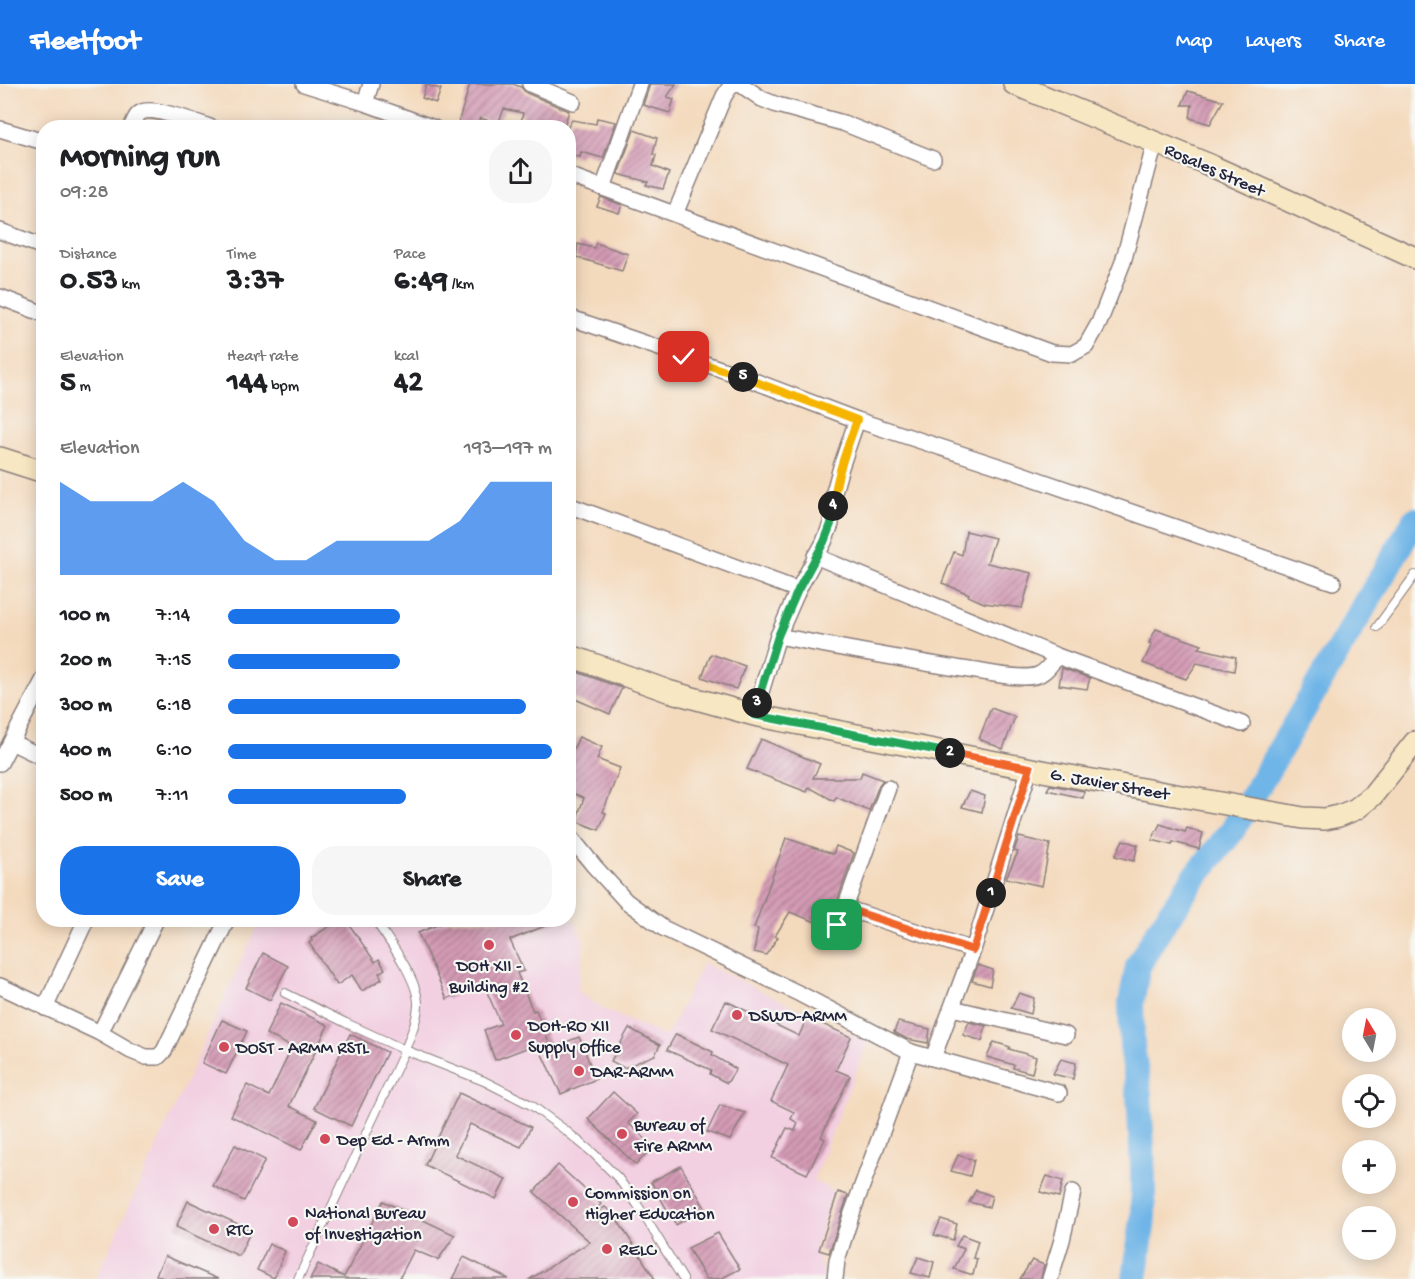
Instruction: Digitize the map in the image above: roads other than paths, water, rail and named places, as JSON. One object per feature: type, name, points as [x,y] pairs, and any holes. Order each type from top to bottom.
[{"type":"street","points":[[304,84],[412,120]]},
{"type":"street","points":[[365,103],[371,84]]},
{"type":"street","points":[[530,84],[573,102]]},
{"type":"street","points":[[603,188],[640,84]]},
{"type":"street","name":"Rosales Street","points":[[1014,84],[1204,163],[1415,258]]},
{"type":"street","points":[[675,214],[719,106],[733,85],[777,105],[843,123],[933,159]]},
{"type":"street","points":[[135,120],[138,114],[147,110],[187,120]]},
{"type":"street","points":[[0,129],[36,140]]},
{"type":"street","points":[[576,179],[1033,347],[1052,353],[1072,354],[1086,346],[1099,323],[1115,283],[1123,262],[1155,143]]},
{"type":"street","points":[[0,231],[36,244]]},
{"type":"street","points":[[0,297],[36,311]]},
{"type":"street","points":[[576,320],[741,376],[857,420],[1333,582]]},
{"type":"street","points":[[754,715],[778,636],[831,524],[834,492],[857,420]]},
{"type":"street","points":[[0,458],[36,469]]},
{"type":"street","points":[[576,507],[798,590]]},
{"type":"street","points":[[815,556],[1057,656],[1242,724]]},
{"type":"street","points":[[778,636],[910,661],[1003,675],[1038,675],[1048,668],[1057,656]]},
{"type":"street","name":"G. Javier Street","points":[[576,658],[668,691],[754,715],[1303,818],[1325,819],[1356,809],[1372,796],[1415,742]]},
{"type":"street","points":[[0,763],[36,694]]},
{"type":"street","points":[[11,742],[36,754]]},
{"type":"street","points":[[933,1058],[973,950],[1030,768]]},
{"type":"street","points":[[837,925],[888,788]]},
{"type":"street","points":[[576,844],[626,901],[663,928],[800,994],[911,1052],[1059,1093]]},
{"type":"street","points":[[845,908],[973,950]]},
{"type":"street","points":[[45,1008],[83,927]]},
{"type":"street","points":[[100,1033],[153,927]]},
{"type":"street","points":[[0,986],[100,1033],[146,1058],[158,1057],[164,1051],[224,927]]},
{"type":"street","points":[[952,1008],[1065,1035]]},
{"type":"street","points":[[835,1279],[837,1260],[851,1216],[911,1052]]},
{"type":"street","points":[[1050,1279],[1073,1192]]},
{"type":"lane","points":[[1377,627],[1415,575]]},
{"type":"lane","points":[[298,1279],[405,1050],[415,1022],[417,996],[405,968],[379,927]]},
{"type":"lane","points":[[285,993],[405,1050],[484,1081],[531,1105],[594,1153],[618,1178],[683,1279]]},
{"type":"waterway","points":[[1135,1279],[1143,1219],[1143,1167],[1139,1096],[1132,1045],[1131,1003],[1138,966],[1194,878],[1232,831],[1415,520]]},
{"type":"place","name":"DOH XII - Building #2","points":[[489,945]]},
{"type":"place","name":"DSWD-ARMM","points":[[737,1015]]},
{"type":"place","name":"DOH-RO XII Supply Office","points":[[516,1035]]},
{"type":"place","name":"DOST - ARMM RSTL","points":[[224,1047]]},
{"type":"place","name":"DAR-ARMM","points":[[579,1071]]},
{"type":"place","name":"Bureau of Fire ARMM","points":[[622,1134]]},
{"type":"place","name":"Dep Ed - Armm","points":[[325,1139]]},
{"type":"place","name":"Commission on Higher Education","points":[[573,1202]]},
{"type":"place","name":"National Bureau of Investigation","points":[[293,1222]]},
{"type":"place","name":"RTC","points":[[214,1229]]},
{"type":"place","name":"RELC","points":[[607,1249]]}]
